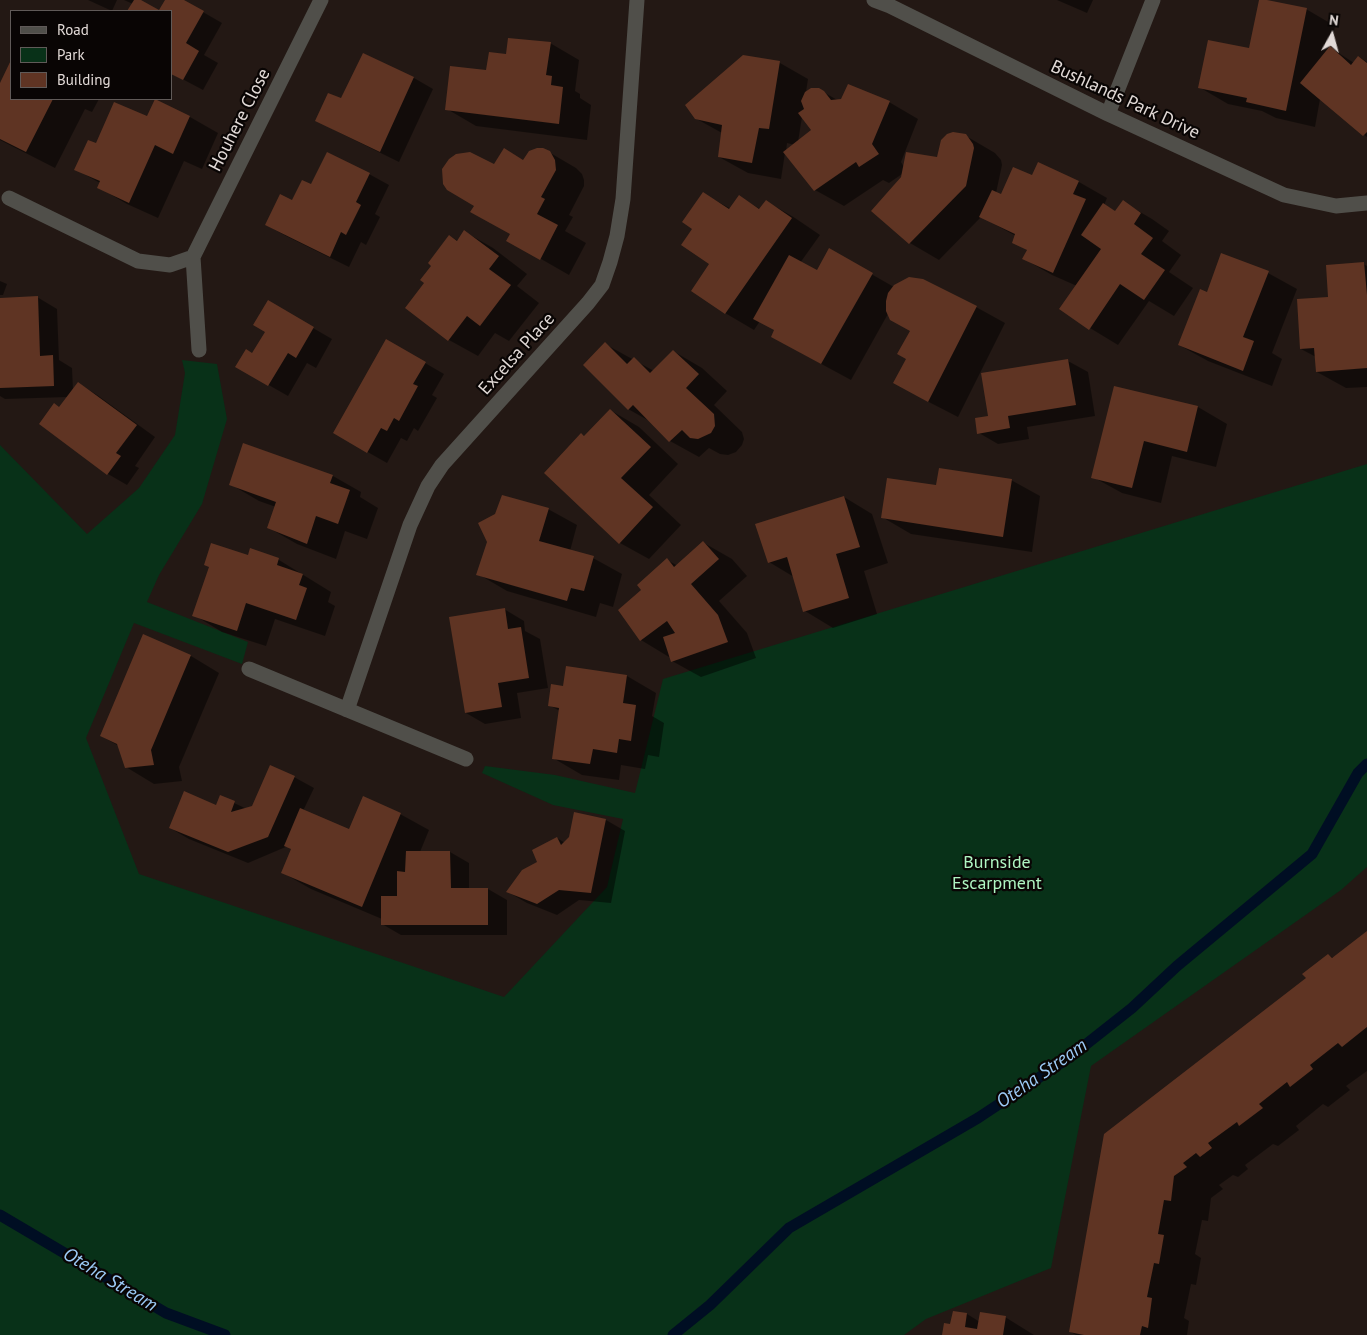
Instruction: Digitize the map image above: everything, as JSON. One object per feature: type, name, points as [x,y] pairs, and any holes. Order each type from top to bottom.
[{"type":"street","name":"Houhere Close","points":[[192,257],[321,0]]},
{"type":"street","name":"Excelsa Place","points":[[347,710],[410,525],[428,486],[442,465],[602,285],[617,236],[623,199],[637,0]]},
{"type":"street","name":"Bushlands Park Drive","points":[[874,0],[890,6],[1108,114],[1284,195],[1336,206],[1367,203]]},
{"type":"street","points":[[1108,114],[1152,0]]},
{"type":"street","points":[[9,198],[138,261],[170,265],[192,257],[199,350]]},
{"type":"street","points":[[249,669],[466,759]]},
{"type":"green space","name":"Burnside Escarpment","points":[[182,360],[217,364],[227,419],[202,504],[159,575],[147,602],[248,642],[242,664],[134,623],[86,738],[139,874],[504,997],[607,887],[623,819],[553,805],[482,773],[485,766],[555,775],[635,793],[663,679],[1367,464],[1367,867],[1341,890],[1091,1066],[1051,1268],[926,1319],[904,1335],[0,1335],[0,445],[87,534],[139,488],[175,435],[185,373]]},
{"type":"building","points":[[134,0],[141,0],[159,10],[128,10]]},
{"type":"building","points":[[165,0],[184,0],[204,11],[186,43],[199,51],[183,80],[172,74],[172,10],[159,10]]},
{"type":"building","points":[[1259,0],[1307,8],[1286,111],[1246,102],[1247,98],[1198,88],[1208,40],[1249,48]]},
{"type":"building","points":[[508,38],[551,42],[546,75],[552,76],[551,85],[563,87],[559,124],[445,110],[450,66],[486,70],[489,52],[506,54]]},
{"type":"building","points":[[1330,46],[1351,65],[1358,56],[1367,63],[1367,132],[1363,136],[1300,83]]},
{"type":"building","points":[[363,53],[414,77],[380,152],[315,121],[328,93],[341,98]]},
{"type":"building","points":[[743,55],[780,61],[769,129],[759,128],[752,163],[718,157],[722,125],[695,119],[685,105]]},
{"type":"building","points":[[10,62],[10,100],[52,100],[26,152],[0,139],[0,83]]},
{"type":"building","points":[[848,84],[890,101],[872,144],[879,154],[859,167],[856,162],[814,191],[783,152],[811,130],[798,113],[804,109],[801,101],[805,92],[811,88],[819,88],[831,100],[841,99]]},
{"type":"building","points":[[155,100],[157,100],[190,116],[173,154],[155,145],[129,203],[97,188],[100,181],[74,170],[88,140],[96,143],[114,102],[147,116]]},
{"type":"building","points":[[953,132],[966,134],[974,148],[966,186],[909,244],[871,211],[901,177],[906,152],[937,157],[941,140],[947,134]]},
{"type":"building","points":[[504,148],[523,160],[529,151],[543,148],[550,151],[555,160],[556,170],[541,197],[545,199],[537,214],[558,225],[540,260],[506,241],[510,234],[470,212],[474,206],[447,190],[443,184],[442,169],[449,159],[456,154],[470,152],[494,164]]},
{"type":"building","points":[[327,152],[370,173],[356,202],[361,205],[346,235],[341,232],[330,257],[265,225],[280,194],[292,200],[302,180],[311,184]]},
{"type":"building","points":[[1038,162],[1079,181],[1073,194],[1086,199],[1053,273],[1022,259],[1027,250],[1012,243],[1015,234],[979,217],[992,190],[1001,194],[1013,167],[1032,175]]},
{"type":"building","points":[[703,192],[729,209],[739,195],[759,209],[766,200],[792,218],[725,314],[691,291],[709,264],[681,245],[692,229],[682,222]]},
{"type":"building","points":[[1123,200],[1141,213],[1134,224],[1153,238],[1141,254],[1165,270],[1144,300],[1120,284],[1089,330],[1059,309],[1101,249],[1081,235],[1103,203],[1115,211]]},
{"type":"building","points":[[464,230],[499,256],[489,269],[511,285],[480,326],[467,316],[448,341],[405,308],[424,283],[420,280],[431,266],[428,263],[449,235],[457,241]]},
{"type":"building","points":[[829,248],[873,273],[821,364],[771,337],[774,330],[753,319],[789,255],[817,270]]},
{"type":"building","points":[[1221,253],[1269,271],[1243,337],[1254,341],[1243,371],[1178,345],[1200,289],[1207,292]]},
{"type":"building","points":[[1364,262],[1367,295],[1367,368],[1316,372],[1314,348],[1300,349],[1297,299],[1328,297],[1326,265]]},
{"type":"building","points":[[909,277],[923,279],[977,306],[928,402],[893,383],[906,359],[897,354],[910,331],[890,320],[886,311],[886,301],[888,293],[894,285]]},
{"type":"building","points":[[38,296],[40,356],[53,355],[54,386],[0,388],[0,298]]},
{"type":"building","points":[[268,300],[314,327],[296,358],[288,353],[268,386],[235,367],[246,349],[252,353],[265,332],[253,325]]},
{"type":"building","points":[[386,339],[426,362],[413,384],[418,386],[399,421],[394,418],[387,431],[381,428],[367,453],[333,433]]},
{"type":"building","points":[[605,342],[627,364],[634,357],[650,373],[673,350],[699,374],[686,388],[714,414],[715,426],[711,433],[698,439],[690,438],[682,430],[669,442],[633,405],[628,410],[583,365]]},
{"type":"building","points":[[1068,359],[1076,405],[1008,416],[1010,428],[977,434],[975,418],[988,416],[981,373]]},
{"type":"building","points":[[78,382],[137,425],[116,453],[121,456],[107,475],[39,424],[54,403],[59,407]]},
{"type":"building","points":[[1114,386],[1198,406],[1187,452],[1144,441],[1132,488],[1091,478]]},
{"type":"building","points":[[610,409],[651,447],[621,478],[653,507],[619,544],[544,473],[581,433],[584,436]]},
{"type":"building","points":[[243,443],[333,475],[330,483],[350,490],[338,524],[316,516],[307,544],[267,528],[276,502],[229,485]]},
{"type":"building","points":[[939,468],[1012,479],[1003,537],[881,518],[887,478],[936,485]]},
{"type":"building","points":[[502,495],[549,508],[539,541],[594,556],[584,591],[571,588],[567,601],[476,575],[487,542],[478,523],[495,514]]},
{"type":"building","points":[[844,496],[860,547],[836,554],[849,598],[803,612],[787,557],[768,563],[755,524]]},
{"type":"building","points":[[703,541],[719,559],[691,584],[718,615],[728,642],[671,662],[663,637],[675,633],[667,621],[640,641],[618,610],[641,590],[637,585],[667,558],[674,567]]},
{"type":"building","points":[[211,543],[248,555],[250,548],[279,558],[277,565],[303,574],[299,585],[307,588],[296,620],[246,603],[237,631],[192,616],[209,567],[204,565]]},
{"type":"building","points":[[505,608],[508,629],[521,627],[529,678],[498,683],[502,707],[465,713],[449,617]]},
{"type":"building","points":[[143,634],[191,655],[151,750],[154,765],[125,768],[117,744],[100,736]]},
{"type":"building","points":[[566,666],[627,675],[623,703],[636,705],[631,741],[619,739],[617,753],[593,749],[590,764],[552,759],[559,708],[548,706],[551,684],[563,686]]},
{"type":"building","points":[[270,765],[295,776],[268,837],[228,852],[169,828],[184,791],[216,805],[220,795],[235,801],[231,812],[252,806]]},
{"type":"building","points":[[363,796],[401,813],[362,907],[281,873],[291,849],[284,846],[300,808],[349,829]]},
{"type":"building","points":[[574,812],[606,819],[591,893],[559,890],[537,904],[506,892],[522,870],[537,862],[532,850],[557,837],[561,845],[569,837]]},
{"type":"building","points":[[406,851],[450,851],[451,888],[488,888],[488,925],[381,925],[381,896],[397,896],[397,871],[405,872]]},
{"type":"building","points":[[1367,931],[1367,1027],[1342,1047],[1338,1043],[1310,1065],[1313,1069],[1290,1087],[1287,1082],[1259,1104],[1263,1108],[1239,1126],[1237,1122],[1208,1143],[1212,1148],[1200,1157],[1196,1153],[1183,1163],[1187,1167],[1174,1176],[1171,1201],[1164,1200],[1158,1234],[1164,1235],[1159,1264],[1154,1263],[1147,1297],[1152,1298],[1148,1328],[1142,1326],[1140,1335],[1084,1335],[1069,1332],[1104,1134],[1306,978],[1302,974],[1328,954],[1332,958]]},
{"type":"building","points":[[953,1311],[967,1313],[965,1327],[977,1329],[980,1312],[1006,1316],[1003,1335],[942,1335],[944,1323],[950,1324]]},
{"type":"waterway","name":"Oteha Stream","points":[[673,1335],[710,1305],[789,1228],[978,1118],[1070,1057],[1132,1008],[1177,966],[1312,854],[1358,773],[1367,764]]},
{"type":"waterway","name":"Oteha Stream","points":[[0,1215],[166,1313],[225,1335]]}]
